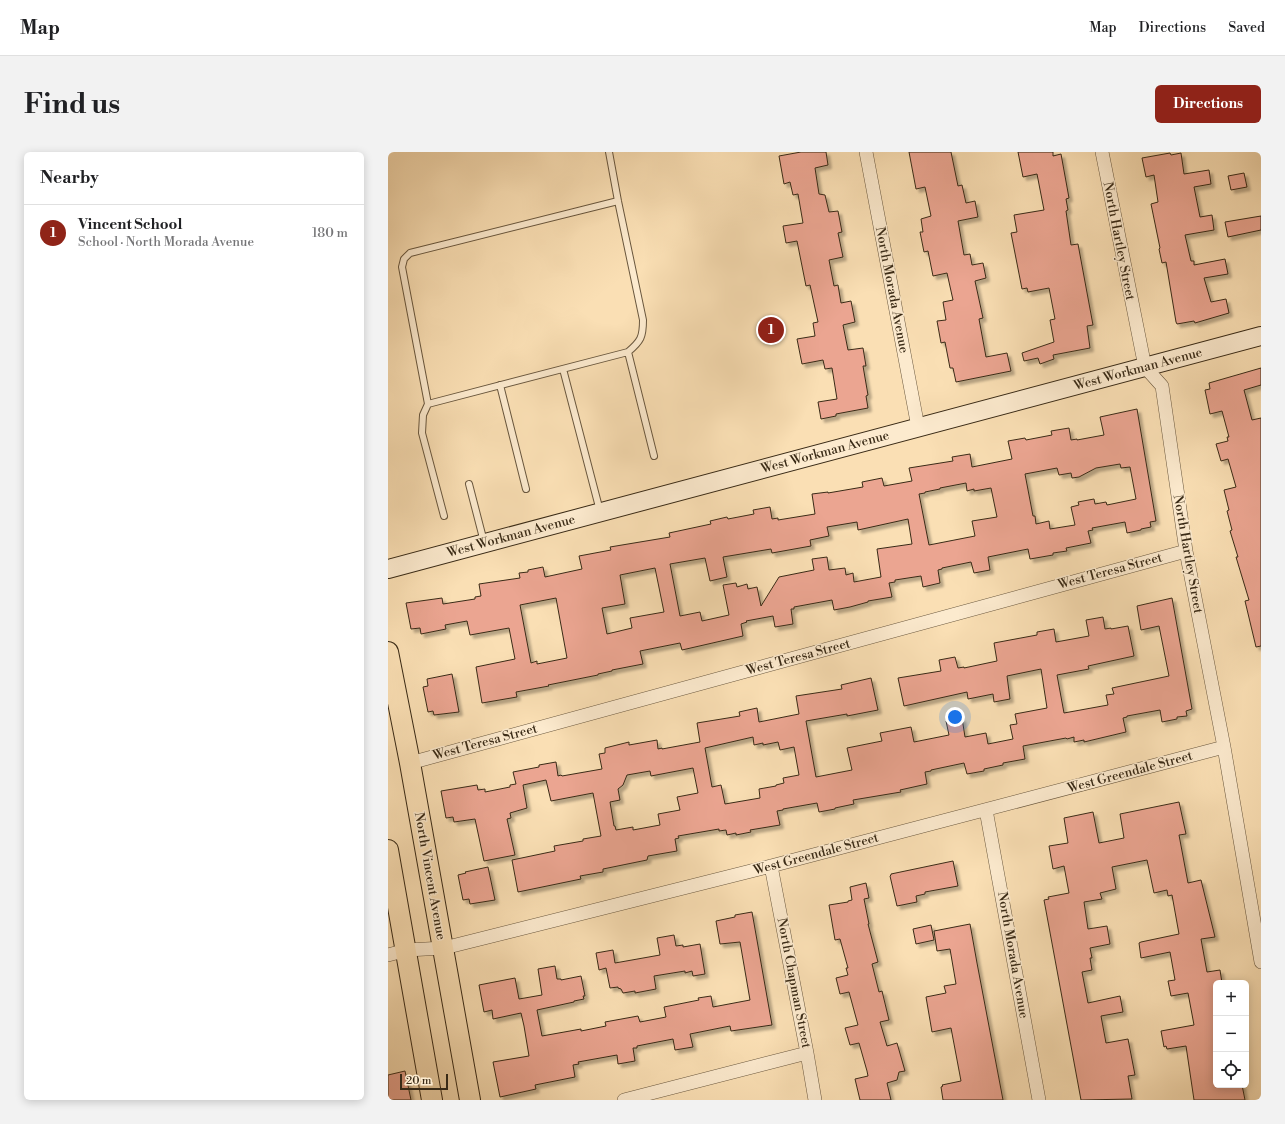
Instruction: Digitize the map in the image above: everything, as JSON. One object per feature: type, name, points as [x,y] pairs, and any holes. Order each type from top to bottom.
[{"type":"main road","name":"North Vincent Avenue","points":[[388,652],[410,762],[470,1100]]},
{"type":"main road","points":[[388,850],[397,953],[411,983],[432,1100]]},
{"type":"street","name":"North Morada Avenue","points":[[866,152],[918,427]]},
{"type":"street","name":"North Hartley Street","points":[[1102,152],[1145,367],[1162,386],[1186,551],[1224,747],[1261,962]]},
{"type":"street","name":"West Workman Avenue","points":[[388,569],[1261,336]]},
{"type":"street","name":"West Teresa Street","points":[[410,762],[1186,551]]},
{"type":"street","name":"West Greendale Street","points":[[397,953],[444,948],[771,866],[1224,747]]},
{"type":"street","name":"North Morada Avenue","points":[[986,810],[1039,1100]]},
{"type":"street","name":"North Chapman Street","points":[[771,866],[815,1100]]},
{"type":"street","points":[[624,1100],[807,1053]]},
{"type":"lane","points":[[428,404],[628,352],[638,344],[643,330],[643,320],[609,152]]},
{"type":"lane","points":[[444,516],[422,434],[423,415],[428,404],[402,267],[404,259],[410,253],[618,201]]},
{"type":"lane","points":[[628,352],[654,456]]},
{"type":"lane","points":[[563,369],[600,512]]},
{"type":"lane","points":[[500,385],[526,489]]},
{"type":"lane","points":[[469,484],[484,543]]},
{"type":"building","points":[[801,152],[826,152],[828,165],[815,168],[819,194],[825,195],[829,212],[838,211],[842,232],[838,233],[843,257],[829,260],[834,286],[838,285],[841,303],[851,301],[855,322],[843,325],[848,350],[863,348],[866,366],[863,366],[868,395],[866,396],[868,408],[836,414],[836,416],[821,419],[818,402],[837,399],[832,368],[825,369],[823,360],[802,364],[797,339],[815,336],[813,323],[818,322],[810,285],[806,286],[797,241],[786,243],[783,226],[803,223],[798,194],[793,195],[790,182],[784,184],[779,156]]},
{"type":"building","points":[[909,152],[951,152],[958,186],[962,185],[966,203],[975,201],[978,217],[958,221],[964,255],[970,254],[972,265],[983,263],[986,278],[975,281],[983,318],[979,319],[986,357],[1007,353],[1011,371],[956,382],[953,368],[950,368],[945,342],[941,343],[937,321],[946,320],[943,302],[953,300],[947,273],[933,276],[928,251],[924,252],[920,232],[923,232],[921,219],[931,216],[925,187],[916,189]]},
{"type":"building","points":[[1018,152],[1053,152],[1053,156],[1061,154],[1069,198],[1066,199],[1068,210],[1066,211],[1071,245],[1078,244],[1093,325],[1087,326],[1090,348],[1053,355],[1054,359],[1040,364],[1038,358],[1024,361],[1022,353],[1054,342],[1050,320],[1055,319],[1049,288],[1028,292],[1027,288],[1022,289],[1011,233],[1017,232],[1014,215],[1044,210],[1037,174],[1023,177]]},
{"type":"building","points":[[1170,153],[1171,155],[1181,153],[1184,174],[1209,170],[1211,184],[1194,187],[1200,217],[1212,215],[1214,230],[1185,235],[1191,261],[1194,261],[1194,265],[1225,259],[1228,274],[1204,278],[1211,302],[1226,299],[1229,313],[1195,323],[1194,321],[1177,324],[1176,322],[1166,262],[1162,263],[1151,204],[1158,202],[1154,175],[1146,177],[1142,158]]},
{"type":"building","points":[[1244,173],[1247,187],[1231,190],[1228,176]]},
{"type":"building","points":[[1261,216],[1261,230],[1228,237],[1225,222]]},
{"type":"building","points":[[1261,368],[1261,385],[1244,390],[1252,420],[1261,418],[1261,646],[1256,647],[1245,601],[1249,600],[1230,531],[1232,530],[1224,490],[1236,487],[1228,459],[1221,461],[1216,444],[1228,441],[1227,437],[1229,437],[1222,411],[1210,414],[1205,390],[1210,389],[1209,383]]},
{"type":"building","points":[[1137,409],[1156,521],[1150,522],[1151,527],[1127,533],[1125,522],[1092,528],[1093,530],[1088,531],[1091,543],[1066,548],[1067,551],[1030,559],[1028,549],[988,557],[990,570],[974,573],[971,562],[942,568],[938,570],[940,583],[923,587],[921,576],[895,580],[895,582],[889,583],[892,597],[868,601],[834,610],[832,600],[794,607],[794,609],[791,609],[793,624],[775,627],[773,616],[746,621],[747,622],[741,624],[743,636],[682,650],[680,643],[640,651],[643,664],[548,685],[549,686],[516,692],[517,697],[482,703],[476,667],[515,659],[509,628],[470,635],[467,621],[445,625],[446,629],[421,634],[420,628],[411,629],[406,603],[442,598],[443,604],[475,599],[475,597],[481,596],[479,584],[520,578],[519,573],[528,572],[528,570],[543,567],[545,577],[582,569],[579,556],[611,550],[610,547],[670,537],[669,533],[711,524],[710,521],[727,517],[728,519],[754,514],[753,510],[770,507],[772,519],[778,518],[778,520],[815,514],[812,494],[863,487],[862,482],[882,478],[884,486],[912,481],[909,468],[953,461],[952,457],[970,454],[972,467],[1012,459],[1008,441],[1025,438],[1026,440],[1052,435],[1051,431],[1069,428],[1071,440],[1104,435],[1100,417]],"holes":[[[1120,464],[1121,468],[1130,467],[1136,499],[1107,505],[1106,502],[1095,504],[1094,499],[1078,502],[1079,505],[1071,507],[1075,525],[1050,529],[1049,521],[1036,524],[1035,516],[1033,516],[1025,474],[1057,468],[1059,475],[1071,473],[1072,478],[1079,477],[1096,468]],[[966,483],[967,491],[991,488],[997,517],[972,521],[975,536],[929,545],[919,494]],[[908,519],[912,544],[877,549],[881,577],[854,582],[853,573],[846,575],[845,568],[829,570],[827,557],[812,559],[814,570],[779,577],[761,606],[757,587],[748,589],[747,584],[737,587],[736,583],[723,585],[729,615],[702,621],[700,612],[680,616],[670,564],[705,558],[710,581],[727,577],[723,557],[771,549],[772,553],[811,546],[810,540],[829,536],[827,527],[857,522],[858,530]],[[655,568],[664,612],[630,618],[632,628],[607,634],[602,608],[625,604],[620,575]],[[556,598],[567,658],[537,664],[537,661],[531,663],[520,605]]]},
{"type":"building","points":[[1172,598],[1192,709],[1186,711],[1187,716],[1177,717],[1177,719],[1162,722],[1160,710],[1127,716],[1123,718],[1126,732],[1084,742],[1084,740],[1074,742],[1074,737],[1023,746],[1025,759],[1003,763],[1003,765],[984,769],[984,771],[967,774],[964,763],[931,770],[925,772],[927,784],[900,790],[901,792],[853,800],[854,804],[835,809],[819,812],[817,803],[783,809],[777,811],[780,825],[750,830],[751,832],[727,835],[726,830],[719,831],[719,829],[678,836],[679,838],[675,839],[677,851],[648,856],[647,860],[603,869],[603,872],[580,876],[581,879],[518,892],[512,860],[555,851],[554,846],[601,836],[593,793],[551,801],[546,780],[523,785],[527,808],[510,813],[511,818],[507,819],[515,855],[484,861],[475,819],[454,822],[453,817],[446,818],[441,791],[477,785],[478,790],[485,789],[485,792],[510,787],[510,785],[516,784],[513,772],[556,762],[558,776],[602,769],[599,754],[605,753],[605,748],[629,742],[629,745],[657,740],[658,749],[700,742],[697,723],[740,716],[739,712],[757,708],[759,722],[799,714],[796,696],[842,689],[841,685],[871,678],[878,710],[847,716],[847,714],[806,721],[816,777],[852,770],[847,748],[882,741],[880,733],[911,727],[914,742],[949,735],[946,721],[962,718],[965,737],[986,733],[988,744],[1013,739],[1010,725],[1017,724],[1015,714],[1047,708],[1041,669],[1007,676],[1010,699],[994,702],[993,694],[968,699],[967,692],[904,706],[898,678],[941,671],[939,660],[955,657],[958,668],[997,661],[994,643],[1037,635],[1037,632],[1054,629],[1056,642],[1089,636],[1086,620],[1103,617],[1105,629],[1128,626],[1134,656],[1088,666],[1089,669],[1057,675],[1064,713],[1108,705],[1106,695],[1114,694],[1112,688],[1169,676],[1159,626],[1141,630],[1137,606]],"holes":[[[753,737],[754,745],[778,742],[780,750],[794,747],[799,775],[783,778],[784,783],[776,786],[759,789],[760,798],[725,804],[721,785],[712,787],[705,748]],[[693,768],[698,793],[677,797],[680,810],[658,814],[660,825],[633,830],[633,827],[616,830],[610,802],[620,800],[618,789],[623,785],[627,775],[650,771],[651,776]]]},
{"type":"building","points":[[452,674],[459,712],[434,715],[433,711],[428,712],[423,687],[428,686],[427,679]]},
{"type":"building","points":[[1179,802],[1186,834],[1179,835],[1188,883],[1201,880],[1215,937],[1201,939],[1207,972],[1220,970],[1222,980],[1213,980],[1213,1088],[1243,1088],[1245,1100],[1194,1100],[1186,1046],[1167,1049],[1166,1046],[1164,1047],[1161,1031],[1194,1025],[1188,993],[1171,996],[1168,981],[1175,980],[1170,952],[1141,958],[1139,943],[1179,934],[1172,895],[1168,896],[1167,890],[1154,893],[1147,860],[1112,867],[1116,889],[1100,893],[1102,899],[1084,902],[1088,929],[1107,926],[1110,944],[1090,948],[1092,970],[1082,972],[1088,1003],[1120,996],[1123,1012],[1101,1016],[1106,1043],[1128,1039],[1135,1075],[1128,1076],[1132,1099],[1081,1100],[1044,900],[1049,899],[1048,897],[1069,893],[1064,866],[1053,869],[1049,846],[1068,843],[1064,818],[1093,812],[1099,843],[1124,838],[1120,814]]},
{"type":"building","points":[[953,861],[958,886],[925,892],[925,894],[916,896],[917,902],[897,906],[890,876],[891,874]]},
{"type":"building","points":[[488,867],[495,900],[470,904],[469,899],[463,900],[458,875]]},
{"type":"building","points":[[866,883],[869,898],[864,899],[868,924],[878,962],[872,964],[879,992],[882,991],[889,1020],[880,1022],[887,1046],[897,1043],[905,1071],[899,1072],[897,1080],[887,1083],[891,1100],[860,1100],[855,1079],[868,1076],[867,1071],[859,1043],[850,1045],[845,1028],[858,1025],[849,992],[840,994],[836,978],[848,975],[846,968],[848,968],[840,939],[835,940],[829,905],[852,900],[850,887]]},
{"type":"building","points":[[752,912],[772,1025],[731,1031],[730,1026],[690,1034],[693,1047],[675,1050],[673,1039],[637,1046],[637,1048],[633,1048],[635,1061],[618,1064],[617,1055],[578,1062],[579,1064],[573,1065],[575,1077],[535,1085],[536,1089],[500,1097],[493,1062],[529,1056],[524,1026],[521,1013],[493,1019],[492,1010],[484,1012],[479,985],[515,978],[519,999],[542,995],[538,969],[555,966],[557,979],[561,980],[581,976],[585,996],[583,996],[584,999],[537,1010],[542,1036],[606,1026],[605,1022],[638,1016],[640,1022],[666,1017],[664,1007],[699,1000],[698,998],[711,996],[713,1007],[750,1000],[740,942],[720,944],[716,921],[735,917],[735,915]]},
{"type":"building","points":[[970,924],[1003,1100],[943,1100],[942,1085],[961,1081],[951,1028],[932,1032],[926,997],[946,993],[944,986],[956,984],[950,949],[937,951],[934,931]]},
{"type":"building","points":[[931,925],[934,940],[916,944],[913,929]]},
{"type":"building","points":[[674,935],[676,946],[683,945],[683,947],[700,944],[705,974],[693,976],[692,971],[685,973],[685,971],[654,976],[656,989],[635,993],[635,991],[623,993],[618,987],[610,988],[606,968],[599,970],[596,953],[613,950],[615,963],[660,955],[657,938]]},
{"type":"building","points":[[405,1071],[411,1100],[388,1100],[388,1075]]},
{"type":"place","name":"Vincent School","points":[[771,330]]}]
